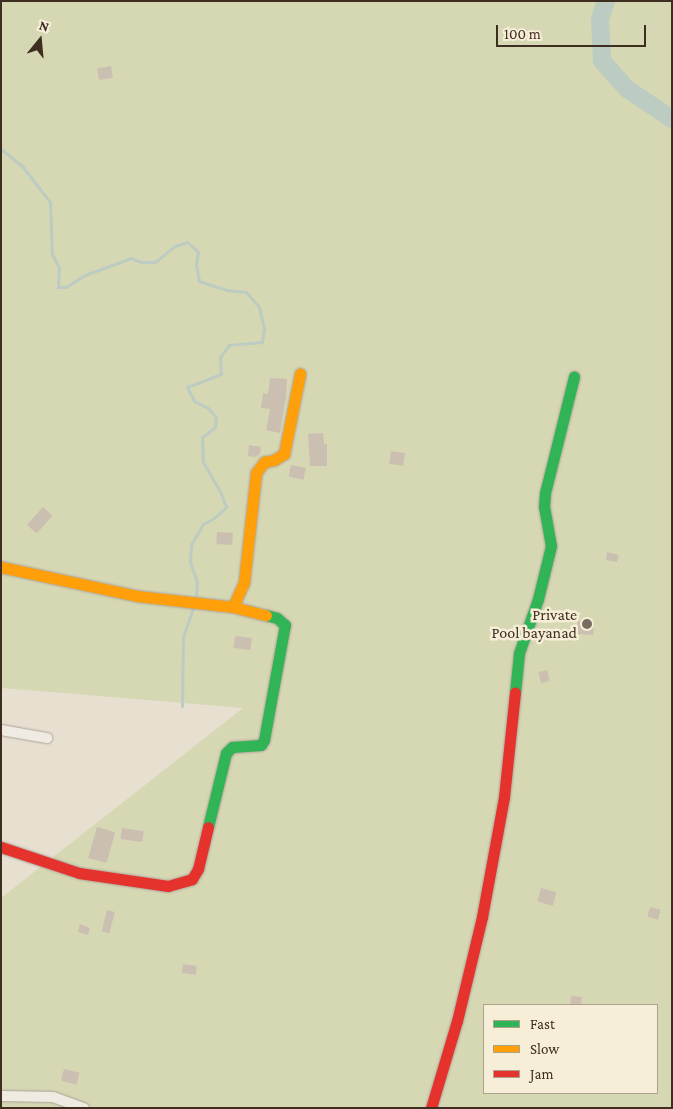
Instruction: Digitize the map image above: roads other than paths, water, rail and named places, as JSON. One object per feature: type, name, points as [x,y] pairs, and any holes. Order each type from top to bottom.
[{"type":"street","points":[[233,607],[244,582],[256,473],[264,462],[274,460],[284,454],[300,374]]},
{"type":"street","points":[[431,1108],[457,1021],[482,917],[504,797],[519,653],[538,599],[551,546],[551,537],[544,507],[545,493],[574,377]]},
{"type":"street","points":[[1,566],[137,596],[233,607],[276,618],[285,625],[264,740],[261,745],[232,747],[226,753],[198,869],[192,879],[168,886],[79,874],[1,847]]},
{"type":"street","points":[[1,730],[47,738]]},
{"type":"street","points":[[1,1096],[53,1097],[84,1108]]},
{"type":"waterway","points":[[606,1],[600,18],[602,61],[627,89],[672,119]]},
{"type":"waterway","points":[[1,149],[22,166],[50,202],[52,254],[59,268],[58,287],[66,287],[85,275],[131,258],[141,262],[155,262],[175,246],[187,242],[198,252],[196,264],[199,281],[226,290],[246,292],[259,307],[264,328],[262,342],[229,345],[220,357],[221,374],[187,387],[194,401],[208,408],[216,417],[215,427],[202,437],[203,462],[220,491],[226,507],[214,518],[203,524],[191,545],[190,562],[197,582],[196,597]]},
{"type":"waterway","points":[[182,706],[183,637],[193,608]]},
{"type":"place","name":"Private Pool bayanad","points":[[587,624]]}]
